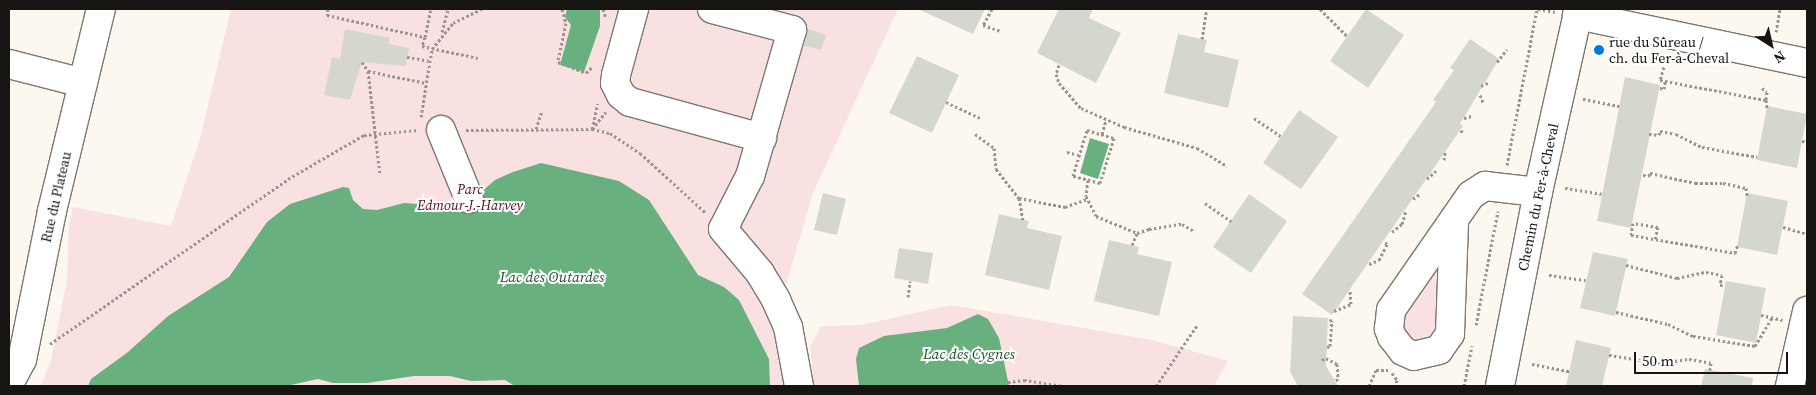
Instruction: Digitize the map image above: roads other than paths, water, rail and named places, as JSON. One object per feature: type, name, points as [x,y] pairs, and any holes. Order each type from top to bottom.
[{"type":"street","name":"Rue du Plateau","points":[[9,384],[22,360],[52,211],[101,9]]},
{"type":"street","points":[[634,9],[616,75],[615,83],[621,96],[630,102],[762,138]]},
{"type":"street","points":[[712,9],[792,30],[750,176],[723,229],[751,261],[776,300],[788,327],[799,386]]},
{"type":"street","points":[[1578,12],[1807,63]]},
{"type":"street","name":"Chemin du Fer-à-Cheval","points":[[1500,386],[1538,192],[1578,12]]},
{"type":"street","points":[[9,64],[83,83]]},
{"type":"street","points":[[430,130],[469,198]]},
{"type":"street","points":[[1454,224],[1471,195],[1482,186],[1538,192]]},
{"type":"street","points":[[1790,386],[1798,316]]},
{"type":"water","points":[[567,9],[600,10],[600,26],[584,72],[560,65],[571,25],[565,17]]},
{"type":"water","points":[[1090,138],[1109,144],[1098,179],[1080,173]]},
{"type":"water","name":"Lac des Outardes","points":[[541,163],[619,181],[649,200],[698,275],[724,287],[739,300],[769,359],[770,386],[515,386],[505,380],[471,381],[450,376],[414,376],[367,383],[333,383],[318,379],[286,386],[88,386],[91,379],[128,352],[168,316],[229,277],[267,222],[290,204],[343,187],[349,188],[353,200],[363,209],[377,210],[404,203],[446,206],[479,194],[495,180]]},
{"type":"water","name":"Lac des Cygnes","points":[[978,314],[988,319],[999,338],[1009,386],[859,386],[856,359],[859,348],[884,336],[947,328]]},
{"type":"place","name":"rue du Sûreau / ch. du Fer-à-Cheval","points":[[1599,50]]},
{"type":"park label","name":"Parc Edmour-J.-Harvey","points":[[470,197]]}]
